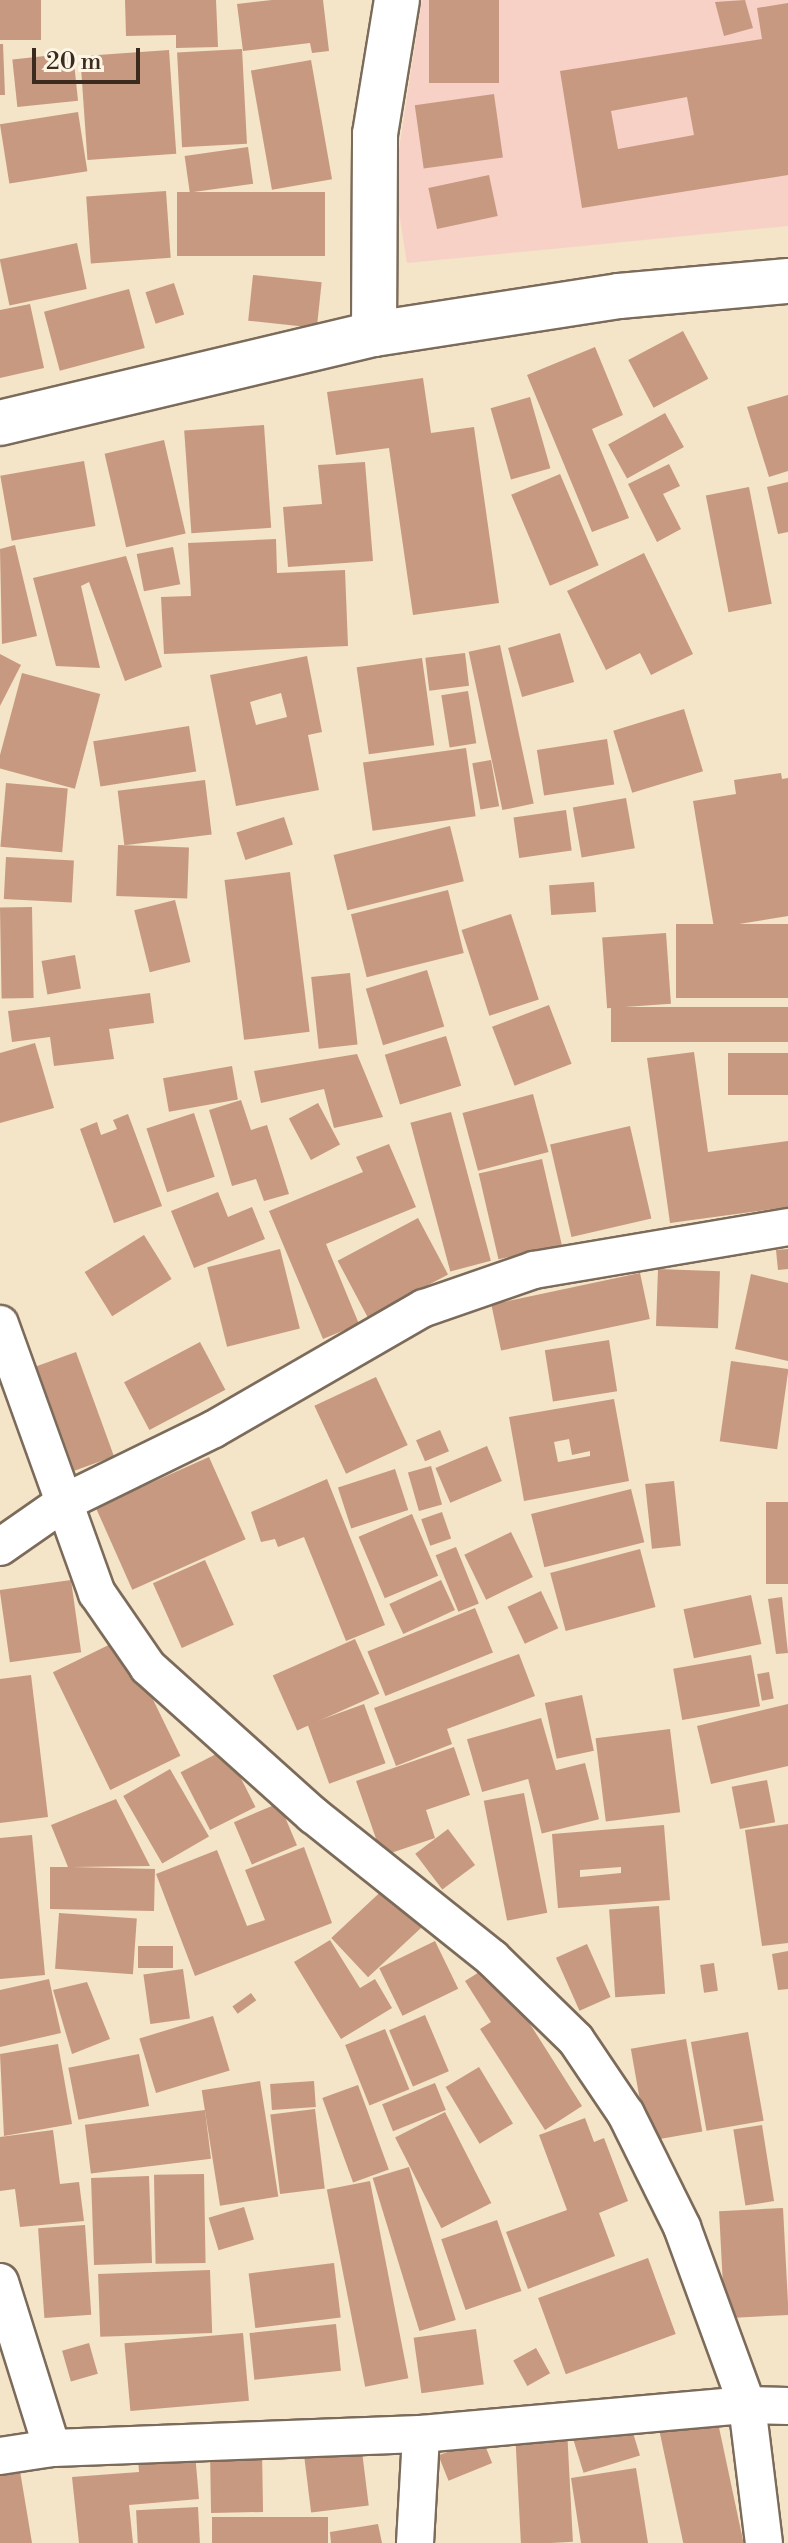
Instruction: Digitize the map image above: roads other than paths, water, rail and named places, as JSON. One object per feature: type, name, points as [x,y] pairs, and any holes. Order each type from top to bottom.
[{"type":"main road","points":[[374,334],[375,134],[397,0]]},
{"type":"main road","points":[[0,423],[374,334],[619,296],[788,281]]},
{"type":"street","points":[[0,1547],[63,1503],[214,1429],[424,1308],[534,1270],[788,1227]]},
{"type":"street","points":[[0,1324],[97,1593],[148,1667],[313,1815],[492,1958],[576,2040],[626,2114],[682,2227],[747,2405],[764,2543]]},
{"type":"street","points":[[0,2282],[52,2448]]},
{"type":"street","points":[[0,2456],[52,2448],[421,2434],[747,2405],[788,2406]]},
{"type":"street","points":[[415,2543],[421,2434]]}]
